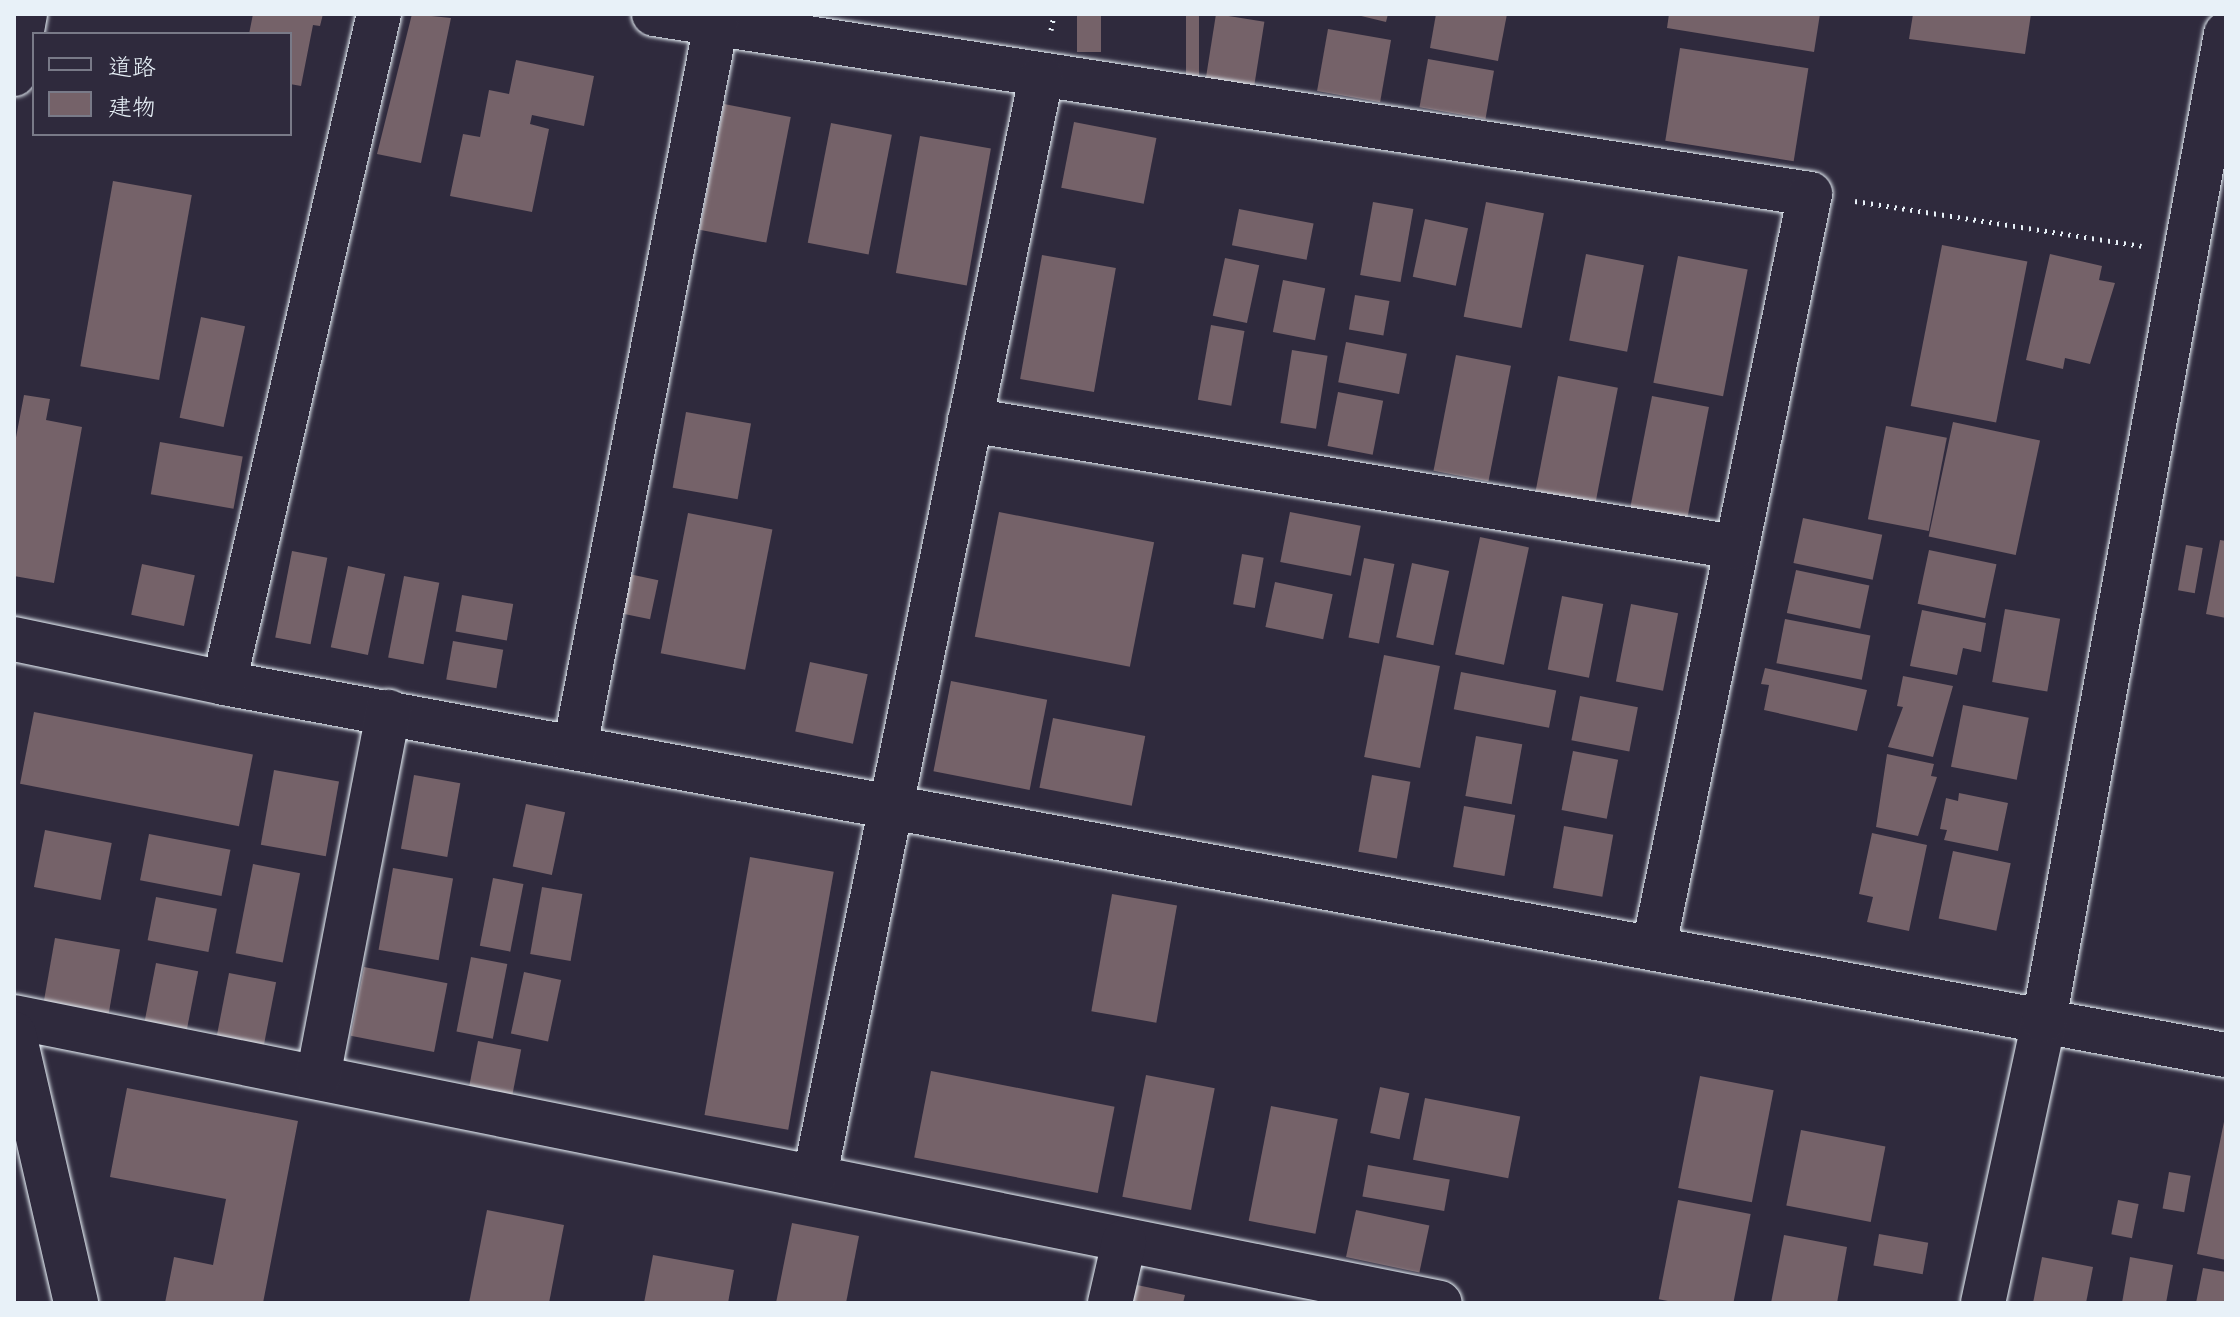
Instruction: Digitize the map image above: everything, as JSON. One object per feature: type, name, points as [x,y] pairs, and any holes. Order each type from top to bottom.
[{"type":"street","points":[[224,683],[379,14]]},
{"type":"street","points":[[654,14],[1041,78],[1810,194],[1654,946]]},
{"type":"street","points":[[575,747],[716,24]]},
{"type":"street","points":[[14,74],[20,25]]},
{"type":"street","points":[[1983,1303],[2044,1020],[2226,34]]},
{"type":"street","points":[[815,1175],[1041,78]]},
{"type":"street","points":[[970,420],[1735,547]]},
{"type":"street","points":[[14,639],[224,683],[1654,946],[2226,1055]]},
{"type":"street","points":[[318,1077],[388,712]]},
{"type":"street","points":[[14,1017],[815,1175],[1124,1242],[1440,1303]]},
{"type":"street","points":[[14,1034],[76,1303]]},
{"type":"street","points":[[1110,1303],[1124,1242]]},
{"type":"path","points":[[1810,194],[2142,246]]},
{"type":"building","points":[[253,14],[323,14],[320,26],[313,25],[301,86],[292,84],[292,32],[249,32]]},
{"type":"building","points":[[412,14],[451,18],[421,163],[377,154]]},
{"type":"building","points":[[1077,14],[1101,14],[1101,52],[1077,52]]},
{"type":"building","points":[[1186,14],[1199,14],[1199,80],[1186,80]]},
{"type":"building","points":[[1216,14],[1264,22],[1253,91],[1205,83]]},
{"type":"building","points":[[1353,14],[1388,14],[1386,22]]},
{"type":"building","points":[[1436,14],[1507,14],[1498,61],[1430,48]]},
{"type":"building","points":[[1669,14],[1820,14],[1814,52],[1667,28]]},
{"type":"building","points":[[1913,14],[2031,14],[2025,54],[1909,39]]},
{"type":"building","points":[[1328,29],[1391,40],[1380,102],[1317,91]]},
{"type":"building","points":[[1680,48],[1808,68],[1794,161],[1665,141]]},
{"type":"building","points":[[1428,59],[1494,71],[1485,119],[1419,107]]},
{"type":"building","points":[[516,60],[594,76],[584,126],[532,115],[530,124],[549,129],[532,212],[450,196],[463,134],[480,137],[489,90],[509,94]]},
{"type":"building","points":[[724,104],[791,117],[766,243],[700,230]]},
{"type":"building","points":[[1074,122],[1156,138],[1144,204],[1061,188]]},
{"type":"building","points":[[831,123],[892,135],[869,255],[808,243]]},
{"type":"building","points":[[920,136],[991,149],[967,285],[896,273]]},
{"type":"building","points":[[113,181],[192,195],[159,380],[80,366]]},
{"type":"building","points":[[1373,202],[1413,209],[1401,282],[1360,275]]},
{"type":"building","points":[[1486,202],[1544,213],[1522,328],[1464,317]]},
{"type":"building","points":[[1239,209],[1314,224],[1307,260],[1232,245]]},
{"type":"building","points":[[1425,219],[1468,228],[1456,286],[1413,277]]},
{"type":"building","points":[[1942,245],[2027,262],[1996,423],[1911,406]]},
{"type":"building","points":[[1586,254],[1644,265],[1627,352],[1569,340]]},
{"type":"building","points":[[2050,254],[2102,266],[2099,280],[2115,283],[2090,364],[2065,358],[2063,369],[2026,360]]},
{"type":"building","points":[[1042,255],[1116,268],[1094,392],[1020,379]]},
{"type":"building","points":[[1678,256],[1748,270],[1723,396],[1653,383]]},
{"type":"building","points":[[1225,258],[1259,265],[1247,323],[1213,316]]},
{"type":"building","points":[[1283,280],[1325,288],[1315,340],[1273,332]]},
{"type":"building","points":[[1355,295],[1389,301],[1383,336],[1349,329]]},
{"type":"building","points":[[201,317],[245,326],[224,427],[180,418]]},
{"type":"building","points":[[1211,325],[1244,331],[1231,406],[1198,400]]},
{"type":"building","points":[[1346,342],[1407,354],[1399,394],[1338,382]]},
{"type":"building","points":[[1292,350],[1328,356],[1316,429],[1280,423]]},
{"type":"building","points":[[1456,355],[1511,366],[1488,482],[1433,471]]},
{"type":"building","points":[[1558,376],[1618,388],[1596,502],[1536,491]]},
{"type":"building","points":[[1338,392],[1383,401],[1373,455],[1328,446]]},
{"type":"building","points":[[24,395],[50,399],[46,420],[82,427],[54,583],[14,576],[14,448]]},
{"type":"building","points":[[1652,396],[1709,407],[1686,523],[1629,512]]},
{"type":"building","points":[[686,412],[751,423],[738,499],[673,488]]},
{"type":"building","points":[[1953,422],[2040,441],[2016,555],[1929,536]]},
{"type":"building","points":[[1886,426],[1947,438],[1929,531],[1868,519]]},
{"type":"building","points":[[160,442],[243,457],[234,509],[151,494]]},
{"type":"building","points":[[999,512],[1154,542],[1130,667],[975,637]]},
{"type":"building","points":[[1290,512],[1361,526],[1351,576],[1280,562]]},
{"type":"building","points":[[688,513],[772,529],[745,670],[661,653]]},
{"type":"building","points":[[1803,518],[1882,535],[1873,580],[1793,563]]},
{"type":"building","points":[[1480,537],[1529,547],[1504,665],[1455,654]]},
{"type":"building","points":[[2220,540],[2226,541],[2226,618],[2206,614]]},
{"type":"building","points":[[2186,545],[2203,548],[2195,593],[2178,590]]},
{"type":"building","points":[[1929,550],[1996,564],[1985,618],[1918,604]]},
{"type":"building","points":[[292,551],[327,558],[311,644],[275,637]]},
{"type":"building","points":[[1242,554],[1264,558],[1255,608],[1233,604]]},
{"type":"building","points":[[1364,558],[1394,564],[1379,643],[1349,638]]},
{"type":"building","points":[[1412,563],[1449,571],[1433,645],[1396,637]]},
{"type":"building","points":[[142,564],[195,575],[184,626],[131,615]]},
{"type":"building","points":[[348,566],[385,574],[368,655],[331,647]]},
{"type":"building","points":[[1796,570],[1869,586],[1860,629],[1787,613]]},
{"type":"building","points":[[629,574],[658,580],[650,619],[621,613]]},
{"type":"building","points":[[404,576],[439,583],[424,664],[388,657]]},
{"type":"building","points":[[1275,582],[1333,594],[1323,639],[1265,627]]},
{"type":"building","points":[[462,595],[513,604],[507,640],[456,631]]},
{"type":"building","points":[[1562,596],[1603,604],[1589,678],[1548,670]]},
{"type":"building","points":[[1631,604],[1678,613],[1663,691],[1616,682]]},
{"type":"building","points":[[2005,609],[2060,619],[2047,692],[1992,682]]},
{"type":"building","points":[[1922,610],[1986,623],[1981,652],[1963,648],[1957,675],[1910,666]]},
{"type":"building","points":[[1785,619],[1870,636],[1862,680],[1776,663]]},
{"type":"building","points":[[453,641],[503,650],[496,688],[446,679]]},
{"type":"building","points":[[1384,655],[1440,666],[1420,768],[1364,757]]},
{"type":"building","points":[[810,662],[868,674],[853,744],[795,731]]},
{"type":"building","points":[[1765,668],[1867,690],[1857,731],[1764,710],[1769,685],[1761,684]]},
{"type":"building","points":[[1461,672],[1556,691],[1549,728],[1454,709]]},
{"type":"building","points":[[1903,676],[1953,686],[1933,757],[1888,747],[1903,707],[1897,706]]},
{"type":"building","points":[[951,681],[1047,700],[1030,790],[933,771]]},
{"type":"building","points":[[1580,696],[1638,707],[1629,751],[1571,740]]},
{"type":"building","points":[[1963,705],[2029,718],[2017,780],[1951,767]]},
{"type":"building","points":[[34,712],[253,755],[239,826],[20,784]]},
{"type":"building","points":[[1053,718],[1145,736],[1132,806],[1039,788]]},
{"type":"building","points":[[1476,736],[1522,744],[1512,804],[1465,796]]},
{"type":"building","points":[[1573,751],[1618,760],[1607,819],[1562,810]]},
{"type":"building","points":[[1887,754],[1934,764],[1931,776],[1937,777],[1918,836],[1876,827]]},
{"type":"building","points":[[274,770],[339,781],[326,856],[261,845]]},
{"type":"building","points":[[414,775],[460,783],[447,857],[401,849]]},
{"type":"building","points":[[1372,775],[1410,782],[1397,859],[1358,852]]},
{"type":"building","points":[[1959,793],[2008,803],[1998,851],[1944,840],[1947,830],[1940,829],[1946,798],[1958,801]]},
{"type":"building","points":[[526,804],[565,812],[552,875],[513,867]]},
{"type":"building","points":[[1464,806],[1515,815],[1504,876],[1453,867]]},
{"type":"building","points":[[1564,826],[1613,835],[1602,897],[1553,888]]},
{"type":"building","points":[[45,830],[112,843],[101,900],[34,887]]},
{"type":"building","points":[[1872,833],[1927,845],[1909,931],[1867,922],[1873,897],[1859,894]]},
{"type":"building","points":[[149,834],[230,850],[222,896],[140,880]]},
{"type":"building","points":[[1953,851],[2011,863],[1996,931],[1939,918]]},
{"type":"building","points":[[750,857],[834,872],[788,1130],[705,1115]]},
{"type":"building","points":[[253,864],[300,873],[283,962],[236,953]]},
{"type":"building","points":[[393,868],[453,879],[439,960],[379,950]]},
{"type":"building","points":[[493,878],[523,884],[510,952],[480,946]]},
{"type":"building","points":[[542,887],[582,894],[571,961],[530,954]]},
{"type":"building","points":[[1112,894],[1177,905],[1156,1023],[1091,1011]]},
{"type":"building","points":[[156,897],[217,909],[208,952],[148,940]]},
{"type":"building","points":[[55,938],[120,949],[108,1019],[43,1008]]},
{"type":"building","points":[[471,957],[507,964],[493,1039],[456,1032]]},
{"type":"building","points":[[156,963],[198,971],[186,1036],[143,1028]]},
{"type":"building","points":[[364,967],[447,983],[434,1052],[351,1036]]},
{"type":"building","points":[[524,972],[561,980],[548,1042],[511,1034]]},
{"type":"building","points":[[229,973],[276,982],[263,1052],[215,1043]]},
{"type":"building","points":[[478,1041],[521,1049],[511,1102],[468,1094]]},
{"type":"building","points":[[931,1071],[1115,1107],[1098,1193],[914,1157]]},
{"type":"building","points":[[1146,1075],[1215,1088],[1191,1210],[1122,1197]]},
{"type":"building","points":[[1700,1076],[1774,1090],[1752,1202],[1678,1188]]},
{"type":"building","points":[[1380,1087],[1409,1093],[1400,1139],[1370,1133]]},
{"type":"building","points":[[127,1088],[298,1121],[263,1303],[165,1303],[174,1257],[213,1265],[226,1199],[110,1177]]},
{"type":"building","points":[[1425,1098],[1520,1117],[1508,1178],[1413,1160]]},
{"type":"building","points":[[1271,1106],[1338,1119],[1315,1234],[1249,1221]]},
{"type":"building","points":[[2226,1112],[2226,1260],[2197,1254]]},
{"type":"building","points":[[1801,1130],[1885,1146],[1871,1222],[1786,1206]]},
{"type":"building","points":[[1368,1165],[1450,1179],[1444,1211],[1362,1197]]},
{"type":"building","points":[[2169,1172],[2191,1176],[2184,1212],[2163,1208]]},
{"type":"building","points":[[1678,1200],[1751,1214],[1733,1303],[1679,1303],[1659,1299]]},
{"type":"building","points":[[2118,1200],[2139,1204],[2132,1238],[2111,1234]]},
{"type":"building","points":[[487,1210],[564,1225],[549,1303],[469,1303]]},
{"type":"building","points":[[1356,1210],[1429,1226],[1419,1273],[1346,1257]]},
{"type":"building","points":[[792,1223],[859,1236],[846,1303],[776,1303]]},
{"type":"building","points":[[1879,1234],[1928,1243],[1923,1274],[1873,1266]]},
{"type":"building","points":[[1784,1235],[1847,1247],[1837,1303],[1771,1303]]},
{"type":"building","points":[[653,1255],[734,1270],[728,1303],[644,1303]]},
{"type":"building","points":[[2042,1257],[2093,1267],[2086,1303],[2033,1303]]},
{"type":"building","points":[[2130,1257],[2173,1265],[2166,1303],[2122,1303]]},
{"type":"building","points":[[2203,1268],[2226,1272],[2226,1303],[2196,1303]]},
{"type":"building","points":[[1132,1284],[1185,1295],[1183,1303],[1128,1303]]}]
